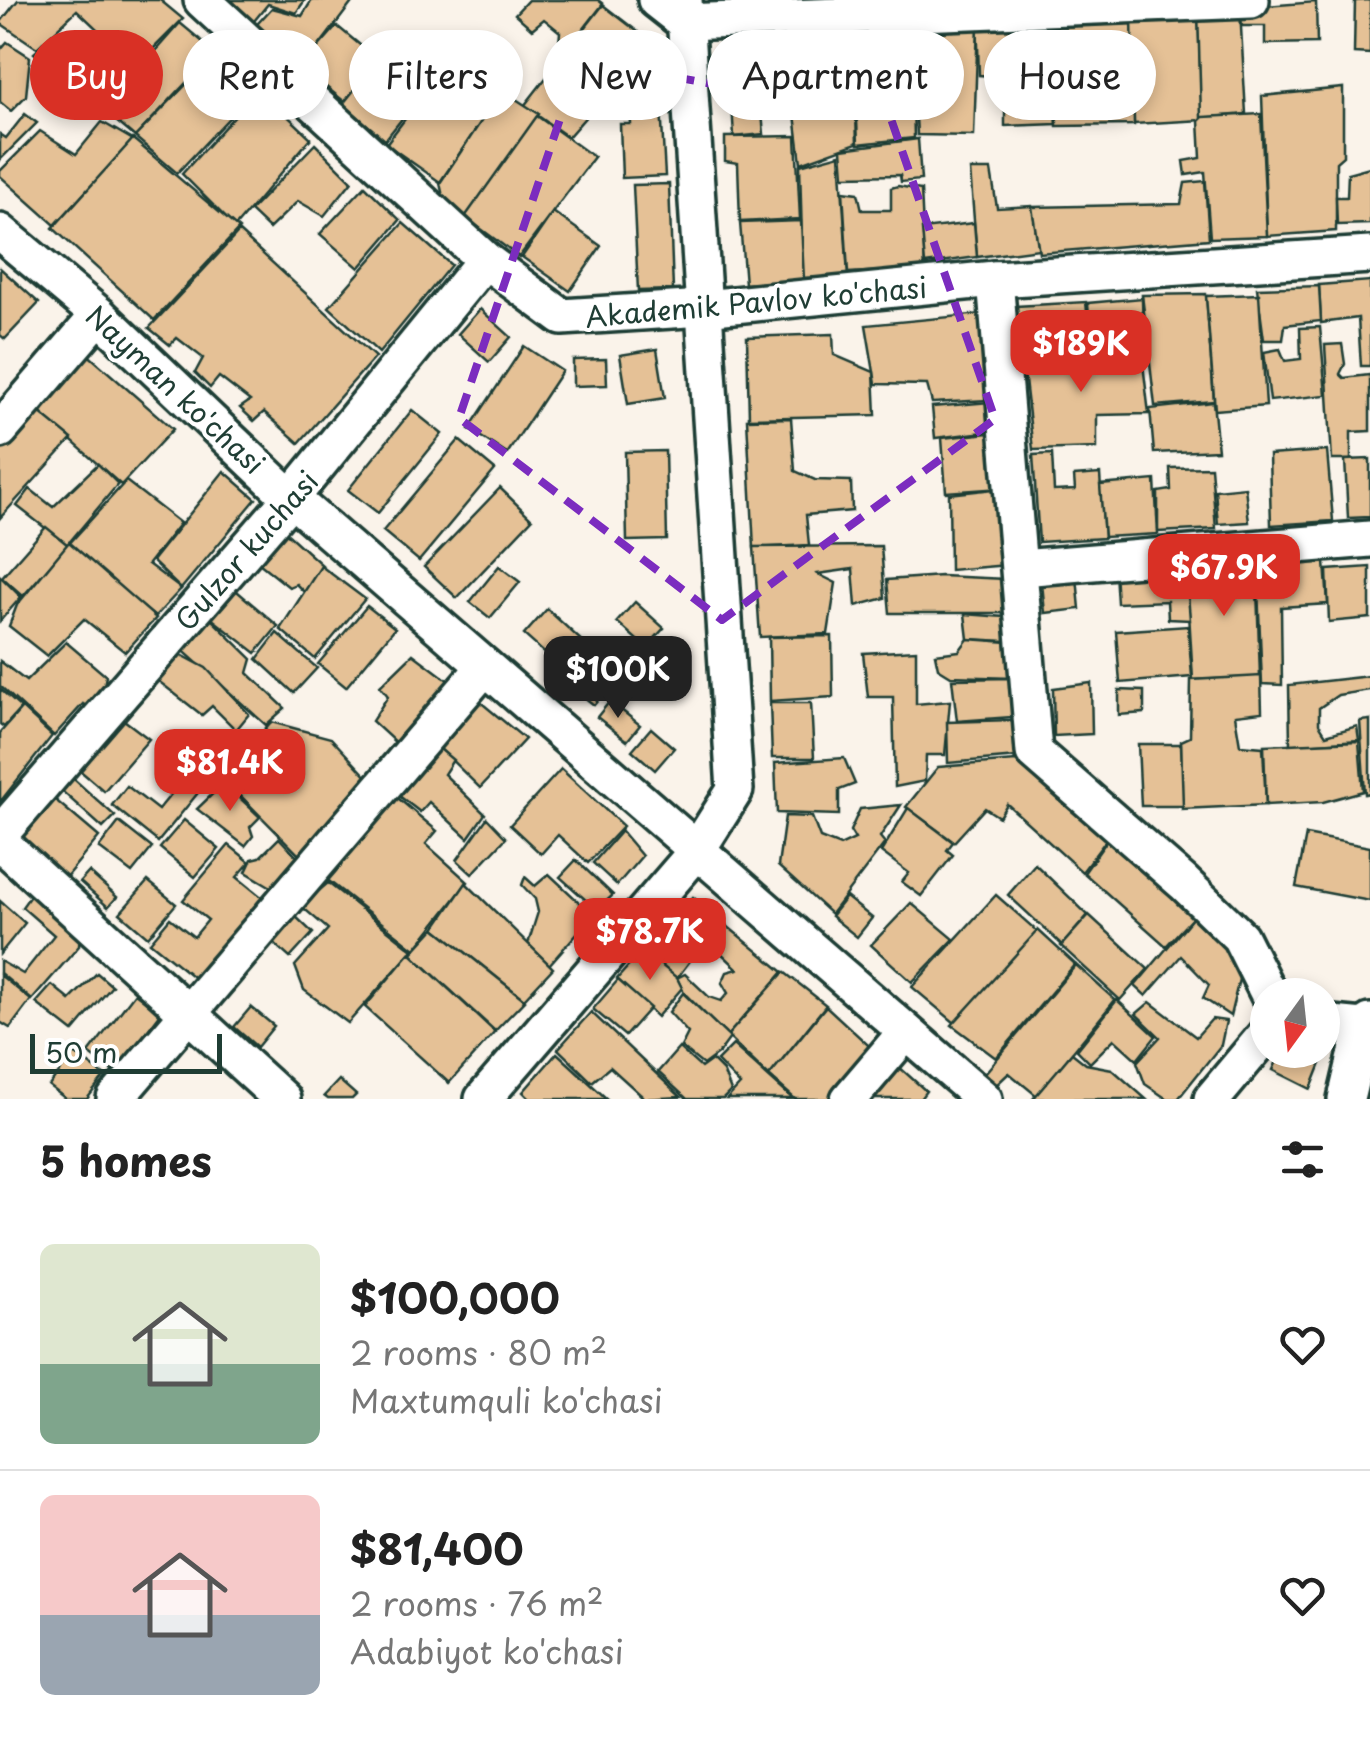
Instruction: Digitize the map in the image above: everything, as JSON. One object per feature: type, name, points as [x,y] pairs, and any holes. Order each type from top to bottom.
[{"type":"street","name":"Akademik Pavlov ko'chasi","points":[[202,0],[486,260],[562,318],[996,279],[1370,255]]},
{"type":"street","points":[[656,0],[684,11],[1251,0]]},
{"type":"street","points":[[482,1099],[696,852],[735,790],[684,11]]},
{"type":"street","name":"Nayman ko'chasi","points":[[0,232],[99,315],[292,498],[484,668],[984,1099]]},
{"type":"street","name":"Gulzor kuchasi","points":[[0,834],[292,498],[486,260]]},
{"type":"street","points":[[996,279],[1034,752],[1240,937],[1260,978]]},
{"type":"street","points":[[0,430],[99,315]]},
{"type":"street","points":[[1021,568],[1370,538]]},
{"type":"street","points":[[115,1099],[484,668]]},
{"type":"street","points":[[0,842],[186,1016],[282,1099]]},
{"type":"street","points":[[1340,1024],[1367,1025],[1346,1099]]},
{"type":"street","points":[[849,1099],[906,1032]]},
{"type":"street","points":[[1212,1099],[1250,1054]]},
{"type":"highlighted area","points":[[580,60],[890,116],[995,419],[722,620],[459,418]]},
{"type":"building","points":[[18,0],[160,0],[183,19],[163,39],[163,30],[98,30],[77,10],[56,30],[30,30],[30,43],[0,23]]},
{"type":"building","points":[[219,0],[305,0],[296,13],[268,4],[250,26]]},
{"type":"building","points":[[312,0],[354,0],[329,33],[252,30],[272,8],[302,16]]},
{"type":"building","points":[[528,0],[598,0],[603,4],[583,30],[558,30],[544,19],[532,29],[515,14]]},
{"type":"building","points":[[729,0],[798,0],[798,3],[729,7]]},
{"type":"building","points":[[1370,0],[1370,54],[1354,53],[1355,1]]},
{"type":"building","points":[[1316,2],[1317,43],[1265,44],[1265,26],[1242,26],[1240,8]]},
{"type":"building","points":[[603,5],[635,30],[583,30]]},
{"type":"building","points":[[1198,9],[1202,120],[1134,124],[1134,120],[1156,120],[1156,30],[1131,30],[1131,16]]},
{"type":"building","points":[[1198,10],[1240,10],[1246,114],[1201,118]]},
{"type":"building","points":[[1055,15],[1055,30],[984,30],[984,75],[979,75],[977,16]]},
{"type":"building","points":[[1055,15],[1132,15],[1132,30],[1055,30]]},
{"type":"building","points":[[180,23],[188,30],[183,30],[183,86],[163,107],[163,42]]},
{"type":"building","points":[[978,23],[974,136],[917,135],[916,120],[964,120],[964,30],[911,30],[911,26]]},
{"type":"building","points":[[853,25],[911,25],[911,30],[853,30]]},
{"type":"building","points":[[853,25],[853,30],[814,30]]},
{"type":"building","points":[[337,26],[349,36],[349,97],[345,102],[329,89],[329,35]]},
{"type":"building","points":[[7,42],[30,57],[26,96],[11,111],[0,102],[0,50]]},
{"type":"building","points":[[543,82],[543,119],[524,106]]},
{"type":"building","points":[[183,88],[183,120],[227,120],[177,173],[135,137],[152,120],[163,120],[163,108]]},
{"type":"building","points":[[1343,88],[1343,156],[1336,162],[1336,231],[1267,236],[1262,96]]},
{"type":"building","points":[[523,104],[539,114],[465,218],[444,201],[440,183],[482,120],[523,120]]},
{"type":"building","points":[[25,114],[37,123],[0,160],[0,134],[6,138]]},
{"type":"building","points":[[1261,114],[1267,236],[1210,238],[1205,172],[1186,175],[1184,161],[1201,158],[1199,121],[1203,117]]},
{"type":"building","points":[[537,116],[594,157],[519,257],[465,217]]},
{"type":"building","points":[[115,120],[151,120],[135,137]]},
{"type":"building","points":[[231,120],[292,120],[311,138],[235,227],[182,174]]},
{"type":"building","points":[[362,120],[401,120],[385,140]]},
{"type":"building","points":[[404,120],[482,120],[440,182],[386,144]]},
{"type":"building","points":[[544,120],[583,120],[568,137]]},
{"type":"building","points":[[631,120],[662,120],[665,176],[622,178],[620,124],[631,124]]},
{"type":"building","points":[[733,120],[763,120],[764,134],[734,137]]},
{"type":"building","points":[[796,120],[856,120],[857,143],[801,163]]},
{"type":"building","points":[[857,120],[914,120],[914,138],[858,144]]},
{"type":"building","points":[[1005,120],[1057,120],[1057,124],[1005,126]]},
{"type":"building","points":[[1057,120],[1134,120],[1134,125],[1057,126]]},
{"type":"building","points":[[102,122],[133,140],[55,225],[0,176],[0,171],[40,131],[76,154]]},
{"type":"building","points":[[796,136],[800,219],[740,222],[738,163],[725,161],[725,137]]},
{"type":"building","points":[[133,139],[239,229],[154,320],[53,228]]},
{"type":"building","points":[[918,139],[921,180],[901,182],[900,175],[844,176],[842,149]]},
{"type":"building","points":[[315,144],[352,181],[324,216],[298,201],[269,229],[250,211]]},
{"type":"building","points":[[840,154],[848,276],[803,278],[800,165]]},
{"type":"building","points":[[1370,167],[1370,224],[1337,225],[1336,197],[1347,197],[1348,173]]},
{"type":"building","points":[[970,170],[991,170],[997,208],[1032,206],[1039,249],[977,257]]},
{"type":"building","points":[[1205,181],[1209,239],[1039,253],[1032,207],[1181,204],[1185,183]]},
{"type":"building","points":[[669,184],[673,290],[638,291],[633,185]]},
{"type":"building","points":[[365,186],[400,220],[359,268],[320,234]]},
{"type":"building","points":[[891,188],[921,190],[925,269],[848,273],[843,191],[858,193],[862,210],[891,210]]},
{"type":"building","points":[[553,212],[601,246],[570,291],[522,257]]},
{"type":"building","points":[[801,221],[804,280],[745,284],[740,223]]},
{"type":"building","points":[[403,223],[451,265],[379,353],[329,307]]},
{"type":"building","points":[[974,223],[977,257],[925,264],[922,229]]},
{"type":"building","points":[[239,232],[375,357],[299,443],[264,412],[254,421],[240,408],[250,401],[219,377],[210,388],[195,373],[203,358],[177,338],[170,345],[149,328]]},
{"type":"building","points":[[0,268],[39,303],[5,339],[0,335]]},
{"type":"building","points":[[1370,281],[1370,366],[1361,366],[1358,318],[1321,323],[1319,285]]},
{"type":"building","points":[[1319,286],[1321,321],[1285,325],[1283,340],[1264,340],[1257,288]]},
{"type":"building","points":[[1206,294],[1214,401],[1155,406],[1142,295]]},
{"type":"building","points":[[1259,294],[1266,406],[1215,410],[1206,296]]},
{"type":"building","points":[[1142,298],[1143,337],[1127,340],[1125,350],[1091,348],[1088,303]]},
{"type":"building","points":[[1086,302],[1089,332],[1051,334],[1049,348],[1035,348],[1019,340],[1016,306]]},
{"type":"building","points":[[480,309],[511,337],[489,362],[458,334]]},
{"type":"building","points":[[981,314],[989,400],[932,403],[927,385],[876,384],[866,325]]},
{"type":"building","points":[[1320,327],[1326,395],[1270,401],[1264,352],[1280,349],[1285,361],[1301,359],[1300,328]]},
{"type":"building","points":[[833,334],[834,355],[874,372],[876,415],[749,418],[747,337]]},
{"type":"building","points":[[1342,344],[1345,364],[1340,374],[1344,378],[1370,375],[1370,431],[1351,432],[1351,460],[1332,460],[1325,345]]},
{"type":"building","points":[[524,346],[562,371],[507,454],[469,429]]},
{"type":"building","points":[[1141,347],[1149,414],[1097,415],[1097,448],[1033,450],[1022,354],[1127,352]]},
{"type":"building","points":[[657,349],[665,398],[628,404],[620,355]]},
{"type":"building","points":[[85,352],[173,429],[121,485],[36,409]]},
{"type":"building","points":[[606,359],[607,385],[573,386],[573,360]]},
{"type":"building","points":[[990,402],[993,431],[935,438],[932,407]]},
{"type":"building","points":[[1213,402],[1218,450],[1154,453],[1150,409]]},
{"type":"building","points":[[34,408],[72,439],[0,518],[0,446]]},
{"type":"building","points":[[412,410],[442,434],[378,513],[348,490]]},
{"type":"building","points":[[791,418],[795,471],[815,480],[851,481],[852,511],[806,515],[809,545],[754,548],[747,419]]},
{"type":"building","points":[[998,432],[1002,488],[946,492],[942,438]]},
{"type":"building","points":[[459,440],[495,470],[419,561],[383,531]]},
{"type":"building","points":[[665,451],[667,540],[627,541],[625,452]]},
{"type":"building","points":[[1327,451],[1333,521],[1271,525],[1269,455]]},
{"type":"building","points":[[1052,454],[1054,491],[1075,490],[1074,476],[1100,474],[1104,538],[1039,542],[1033,455]]},
{"type":"building","points":[[1370,459],[1370,517],[1348,518],[1345,460]]},
{"type":"building","points":[[98,464],[118,484],[67,545],[17,506],[30,489],[53,507]]},
{"type":"building","points":[[1211,467],[1216,529],[1158,532],[1158,492],[1171,490],[1170,468]]},
{"type":"building","points":[[224,471],[256,499],[181,589],[152,561]]},
{"type":"building","points":[[1155,480],[1158,534],[1104,537],[1100,485]]},
{"type":"building","points":[[126,481],[180,523],[148,564],[181,589],[155,617],[68,545]]},
{"type":"building","points":[[1245,487],[1249,522],[1218,524],[1215,490]]},
{"type":"building","points":[[500,488],[532,519],[457,598],[424,567]]},
{"type":"building","points":[[1003,488],[1007,565],[950,570],[949,494]]},
{"type":"building","points":[[46,527],[68,545],[23,596],[2,577]]},
{"type":"building","points":[[282,529],[322,565],[305,593],[296,584],[289,587],[259,563]]},
{"type":"building","points":[[69,542],[156,618],[125,652],[84,619],[47,656],[9,626],[17,605]]},
{"type":"building","points":[[881,546],[885,598],[856,606],[853,569],[818,574],[836,583],[828,634],[760,637],[754,547]]},
{"type":"building","points":[[1256,557],[1260,677],[1193,680],[1186,563]]},
{"type":"building","points":[[1325,562],[1328,604],[1281,607],[1282,685],[1262,684],[1257,564]]},
{"type":"building","points":[[321,566],[365,599],[315,659],[280,629]]},
{"type":"building","points":[[499,566],[520,582],[490,618],[470,602]]},
{"type":"building","points":[[1370,567],[1370,618],[1329,622],[1327,570]]},
{"type":"building","points":[[1186,568],[1190,620],[1168,619],[1167,601],[1117,603],[1115,572]]},
{"type":"building","points":[[0,576],[21,597],[0,621]]},
{"type":"building","points":[[941,576],[1006,579],[1010,613],[890,613],[887,580]]},
{"type":"building","points":[[1077,577],[1080,609],[1045,613],[1042,583]]},
{"type":"building","points":[[231,586],[278,626],[256,653],[206,614]]},
{"type":"building","points":[[635,602],[664,628],[646,648],[617,622]]},
{"type":"building","points":[[367,606],[395,628],[346,687],[318,664]]},
{"type":"building","points":[[547,609],[583,642],[560,667],[524,635]]},
{"type":"building","points":[[206,614],[252,659],[248,673],[285,708],[266,725],[178,646]]},
{"type":"building","points":[[965,614],[1004,617],[1006,641],[968,639]]},
{"type":"building","points":[[1188,626],[1192,677],[1120,683],[1116,631]]},
{"type":"building","points":[[277,633],[317,668],[294,693],[257,659]]},
{"type":"building","points":[[832,636],[833,697],[770,701],[769,637]]},
{"type":"building","points":[[968,639],[1008,642],[1012,678],[951,676],[938,668],[935,654],[959,651]]},
{"type":"building","points":[[66,642],[106,676],[102,695],[90,709],[83,704],[54,736],[0,686],[0,661],[26,681]]},
{"type":"building","points":[[916,650],[916,704],[950,701],[945,755],[926,755],[925,781],[895,787],[893,697],[868,697],[863,653]]},
{"type":"building","points":[[589,651],[619,675],[594,705],[564,681]]},
{"type":"building","points":[[176,652],[206,668],[249,714],[236,730],[212,706],[202,715],[157,680]]},
{"type":"building","points":[[413,654],[453,684],[398,745],[372,721],[388,696],[380,686]]},
{"type":"building","points":[[1261,676],[1262,712],[1235,715],[1240,745],[1263,747],[1266,805],[1182,809],[1181,741],[1190,737],[1191,680]]},
{"type":"building","points":[[1370,676],[1370,690],[1338,695],[1319,708],[1319,724],[1326,735],[1357,726],[1359,740],[1290,745],[1289,685]]},
{"type":"building","points":[[1015,678],[1012,717],[957,721],[952,679]]},
{"type":"building","points":[[1091,683],[1092,734],[1054,736],[1053,688]]},
{"type":"building","points":[[0,689],[21,708],[4,727],[0,724]]},
{"type":"building","points":[[1119,690],[1144,691],[1144,713],[1119,715]]},
{"type":"building","points":[[478,700],[525,739],[480,788],[436,745]]},
{"type":"building","points":[[610,701],[640,725],[627,741],[597,717]]},
{"type":"building","points":[[770,703],[811,703],[814,758],[772,758]]},
{"type":"building","points":[[22,708],[52,736],[0,802],[0,733]]},
{"type":"building","points":[[120,717],[149,739],[104,791],[77,768]]},
{"type":"building","points":[[1012,720],[1017,757],[948,763],[947,722]]},
{"type":"building","points":[[1370,720],[1370,793],[1365,794],[1360,721]]},
{"type":"building","points":[[271,722],[331,738],[369,779],[305,861],[223,778]]},
{"type":"building","points":[[651,728],[674,748],[655,770],[632,750]]},
{"type":"building","points":[[1359,741],[1363,791],[1323,802],[1266,805],[1264,745]]},
{"type":"building","points":[[1138,744],[1181,744],[1183,806],[1141,806]]},
{"type":"building","points":[[435,745],[453,760],[444,774],[485,814],[468,838],[429,802],[420,812],[398,795]]},
{"type":"building","points":[[844,758],[855,784],[839,790],[839,815],[777,813],[775,763]]},
{"type":"building","points":[[1016,761],[1107,839],[1082,872],[1007,804],[999,817],[985,808],[954,842],[906,807],[938,767]]},
{"type":"building","points":[[561,769],[623,826],[588,863],[558,835],[541,854],[510,825]]},
{"type":"building","points":[[66,772],[115,816],[103,828],[55,785]]},
{"type":"building","points":[[187,775],[202,788],[158,842],[112,805],[127,786],[158,810]]},
{"type":"building","points":[[224,783],[260,817],[250,827],[253,836],[245,846],[197,809]]},
{"type":"building","points":[[46,792],[99,837],[65,878],[11,833]]},
{"type":"building","points":[[393,794],[437,831],[426,844],[468,882],[415,949],[325,878]]},
{"type":"building","points":[[901,805],[880,837],[885,843],[831,914],[778,866],[785,816],[812,817],[820,838],[840,846],[855,839],[850,831],[860,809]]},
{"type":"building","points":[[908,808],[953,842],[947,850],[953,855],[921,896],[902,882],[909,873],[881,852]]},
{"type":"building","points":[[487,818],[506,838],[472,874],[457,860]]},
{"type":"building","points":[[184,820],[219,849],[195,877],[160,848]]},
{"type":"building","points":[[119,822],[152,848],[132,873],[99,848]]},
{"type":"building","points":[[621,831],[642,856],[617,885],[593,863]]},
{"type":"building","points":[[1306,835],[1370,847],[1370,901],[1296,887]]},
{"type":"building","points":[[279,838],[299,859],[273,888],[246,872],[252,859],[260,857]]},
{"type":"building","points":[[1108,839],[1194,916],[1166,946],[1084,873]]},
{"type":"building","points":[[229,845],[250,862],[237,877],[264,899],[197,980],[150,942],[170,918],[194,937],[208,920],[183,900]]},
{"type":"building","points":[[576,860],[613,895],[597,910],[560,877]]},
{"type":"building","points":[[1035,864],[1088,915],[1062,945],[1008,895]]},
{"type":"building","points":[[89,872],[117,897],[108,907],[80,882]]},
{"type":"building","points":[[549,874],[593,915],[549,965],[528,944],[538,912],[535,899],[522,885],[525,877],[535,886]]},
{"type":"building","points":[[148,881],[176,904],[148,937],[120,913]]},
{"type":"building","points":[[328,883],[413,950],[348,1023],[304,990],[295,966],[328,929],[301,906]]},
{"type":"building","points":[[466,883],[553,968],[524,999],[435,928]]},
{"type":"building","points":[[34,890],[80,931],[79,946],[32,1000],[0,973],[0,961],[23,974],[54,935],[22,907]]},
{"type":"building","points":[[996,895],[1038,932],[955,1023],[912,987]]},
{"type":"building","points":[[693,897],[720,921],[675,981],[643,951]]},
{"type":"building","points":[[846,897],[872,918],[857,937],[831,916]]},
{"type":"building","points":[[0,901],[25,923],[0,954]]},
{"type":"building","points":[[911,903],[954,939],[912,982],[871,945]]},
{"type":"building","points":[[293,914],[313,933],[290,958],[270,940]]},
{"type":"building","points":[[1089,915],[1148,969],[1120,1000],[1061,946]]},
{"type":"building","points":[[1194,916],[1243,963],[1230,1016],[1203,998],[1209,985],[1181,956],[1146,996],[1135,986]]},
{"type":"building","points":[[721,921],[783,972],[727,1036],[684,993],[677,978],[685,974],[709,997],[721,1001],[728,993],[722,983],[727,972],[738,969],[718,950],[709,958],[701,949]]},
{"type":"building","points":[[435,928],[525,1000],[495,1031],[411,954]]},
{"type":"building","points":[[1038,930],[1075,964],[996,1058],[952,1025]]},
{"type":"building","points":[[643,950],[677,978],[682,988],[657,1017],[617,979]]},
{"type":"building","points":[[410,953],[495,1032],[449,1083],[365,1007]]},
{"type":"building","points":[[1076,965],[1115,1000],[1037,1096],[1009,1073],[992,1089],[980,1079]]},
{"type":"building","points":[[784,972],[826,1005],[769,1076],[727,1036]]},
{"type":"building","points":[[97,973],[112,986],[73,1032],[36,1003],[52,985],[70,1000]]},
{"type":"building","points":[[0,975],[31,1000],[10,1028],[0,1022]]},
{"type":"building","points":[[618,980],[650,1008],[625,1036],[593,1009]]},
{"type":"building","points":[[135,993],[161,1013],[115,1073],[89,1053]]},
{"type":"building","points":[[683,993],[730,1038],[703,1065],[681,1047],[688,1033],[669,1012]]},
{"type":"building","points":[[1117,1000],[1156,1036],[1137,1060],[1114,1039],[1090,1063],[1077,1050]]},
{"type":"building","points":[[1150,1002],[1196,1037],[1212,1019],[1226,1021],[1221,1045],[1178,1099],[1167,1099],[1145,1084],[1137,1062],[1160,1037],[1136,1014]]},
{"type":"building","points":[[826,1006],[879,1055],[841,1099],[795,1099],[769,1076]]},
{"type":"building","points":[[251,1007],[274,1026],[257,1047],[234,1027]]},
{"type":"building","points":[[591,1012],[681,1097],[640,1099],[642,1096],[610,1067],[592,1082],[558,1049]]},
{"type":"building","points":[[733,1045],[793,1099],[727,1099],[740,1085],[717,1061]]},
{"type":"building","points":[[679,1048],[701,1068],[712,1060],[723,1071],[731,1091],[723,1099],[687,1099],[658,1072]]},
{"type":"building","points":[[74,1053],[105,1076],[87,1099],[66,1099],[49,1086]]},
{"type":"building","points":[[557,1053],[607,1099],[530,1099],[523,1092]]},
{"type":"building","points":[[1072,1053],[1086,1064],[1112,1069],[1146,1099],[1033,1099]]},
{"type":"building","points":[[898,1066],[926,1091],[920,1099],[871,1099]]},
{"type":"building","points":[[1274,1068],[1319,1068],[1311,1089]]},
{"type":"building","points":[[339,1080],[356,1095],[352,1099],[324,1096]]}]
